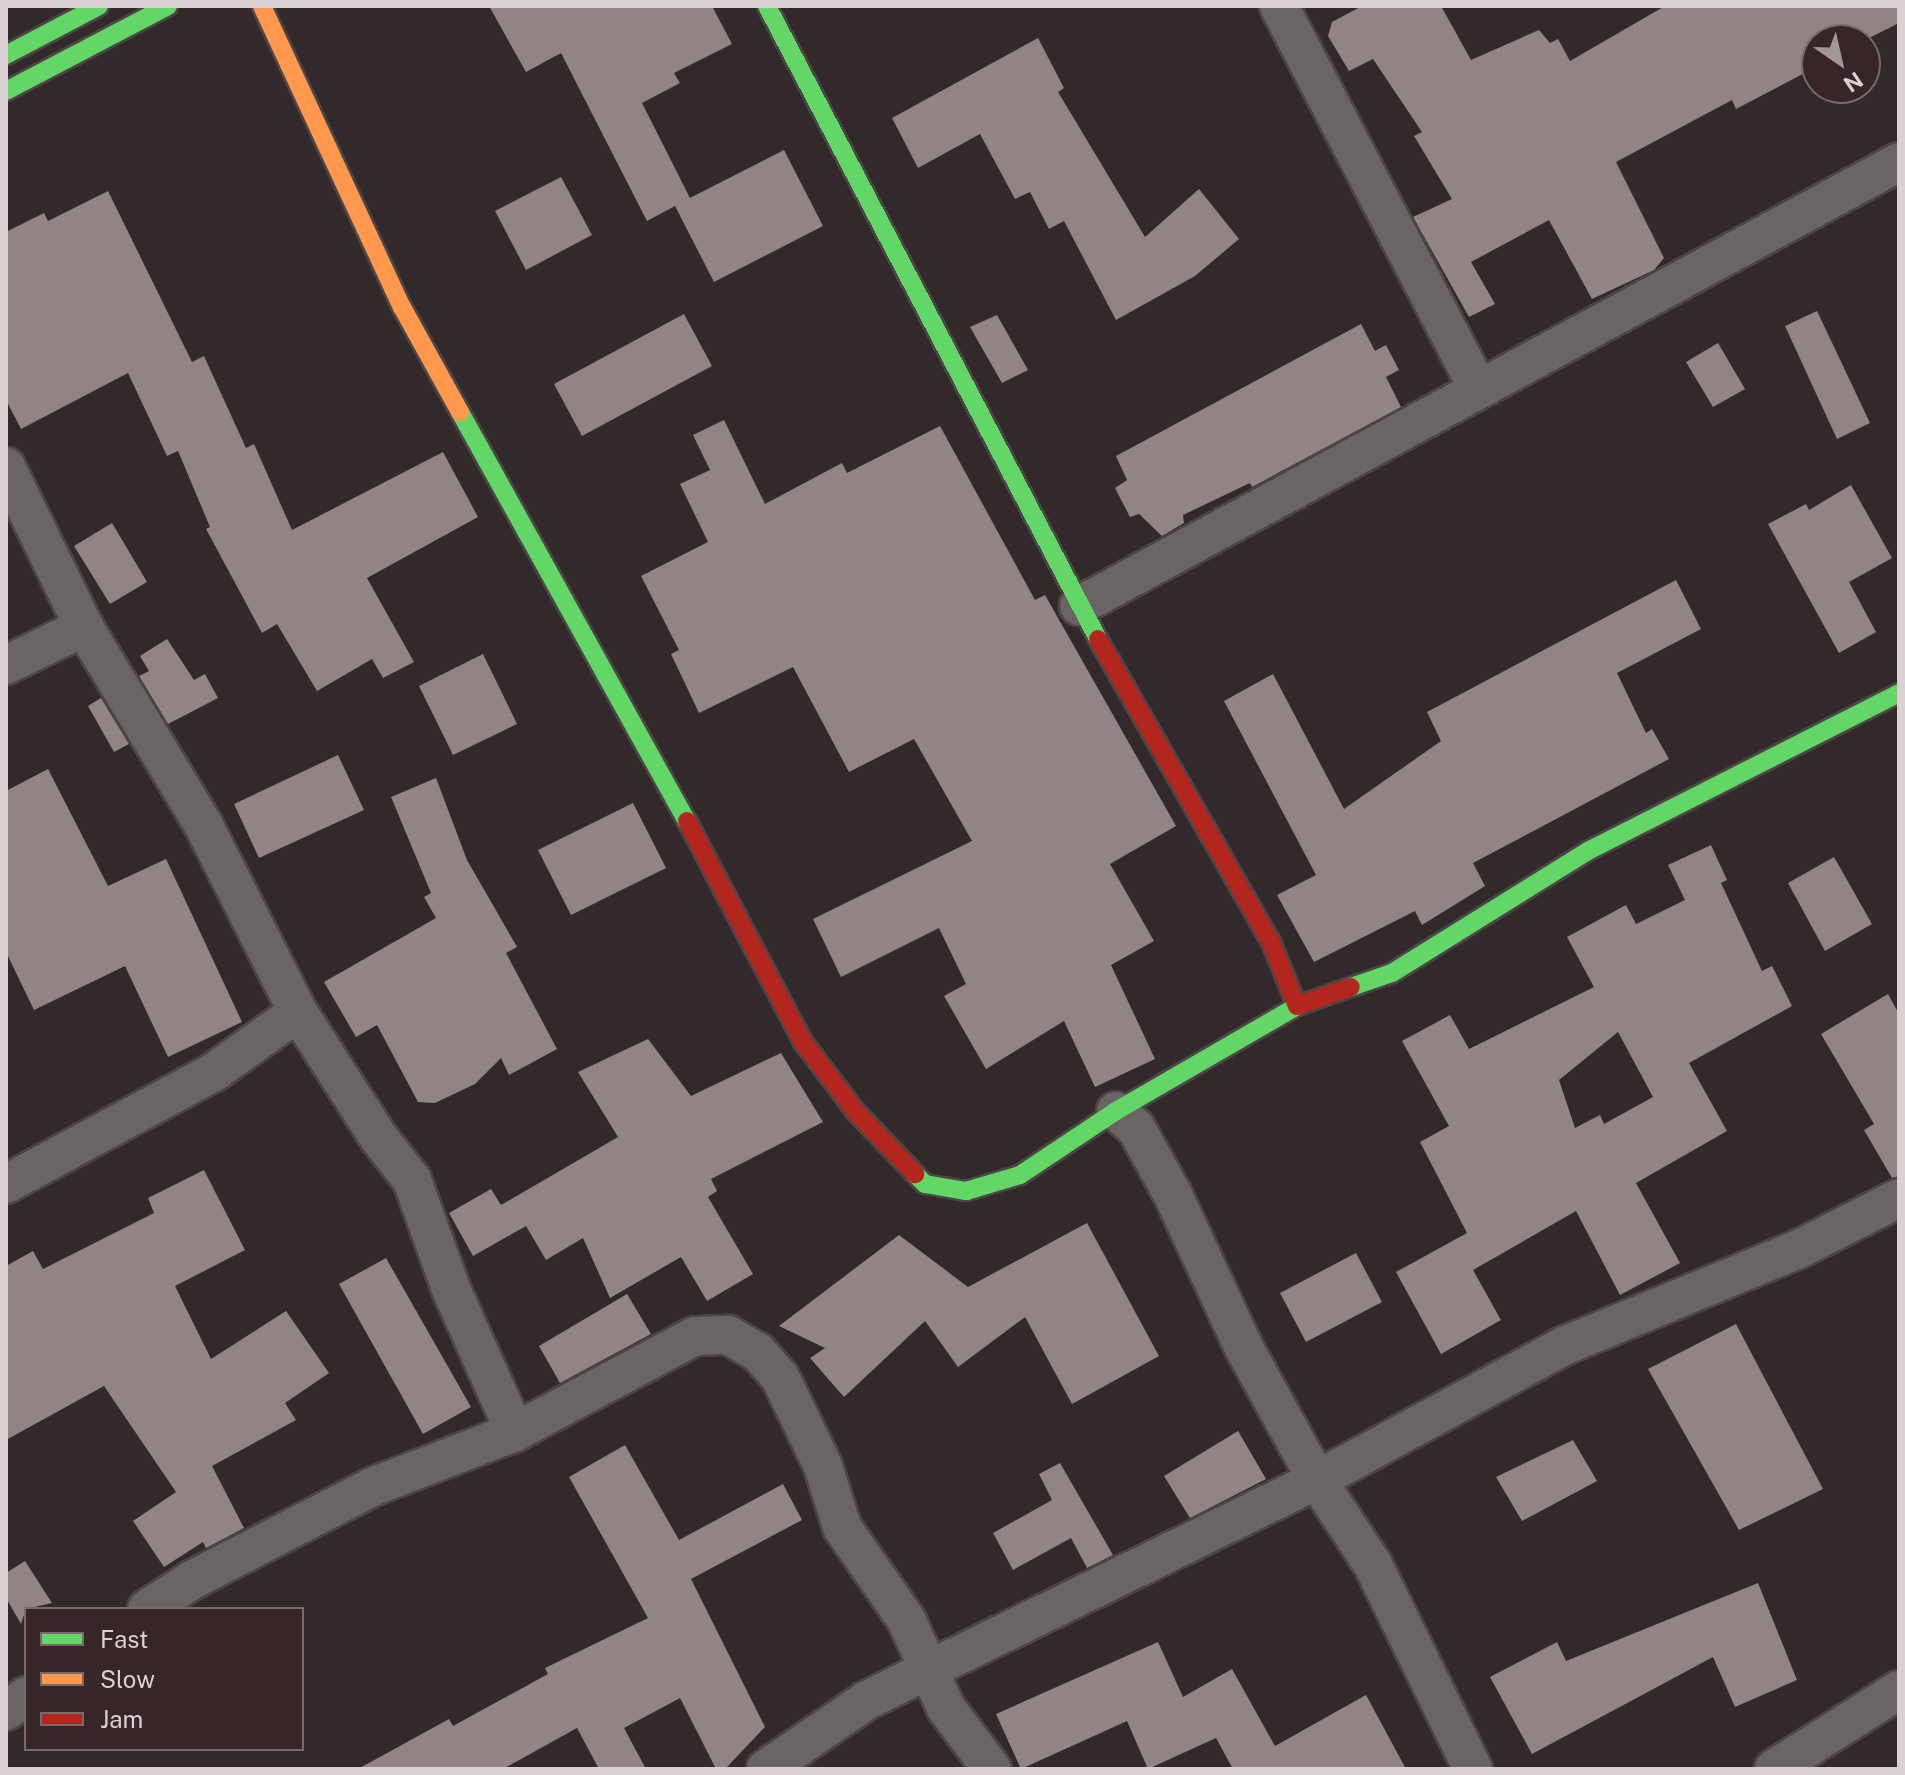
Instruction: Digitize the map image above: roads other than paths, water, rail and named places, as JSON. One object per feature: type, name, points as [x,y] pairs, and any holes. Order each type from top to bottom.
[{"type":"street","points":[[6,55],[99,6]]},
{"type":"street","points":[[6,91],[168,6]]},
{"type":"street","points":[[262,6],[409,321],[788,1016],[856,1112],[925,1184],[966,1191],[1020,1175],[1116,1111],[1297,1006],[1392,973],[1588,851],[1899,693]]},
{"type":"street","points":[[767,6],[1079,606],[1204,819],[1271,942],[1297,1006]]},
{"type":"street","points":[[1280,7],[1478,389]]},
{"type":"street","points":[[1079,606],[1899,162]]},
{"type":"street","points":[[6,467],[84,627],[204,826],[298,1012],[412,1180],[451,1289],[515,1432]]},
{"type":"street","points":[[6,665],[84,627]]},
{"type":"street","points":[[6,1184],[214,1072],[298,1012]]},
{"type":"street","points":[[1116,1111],[1136,1128],[1173,1195],[1243,1346],[1317,1480],[1373,1565],[1473,1769]]},
{"type":"street","points":[[766,1769],[867,1700],[930,1673],[1317,1480],[1566,1345],[1797,1250],[1899,1198]]},
{"type":"street","points":[[150,1607],[192,1580],[372,1487],[515,1432],[695,1336],[728,1335],[758,1352],[780,1377],[823,1466],[842,1527],[907,1621],[946,1708],[992,1769]]},
{"type":"street","points":[[1774,1769],[1899,1690]]},
{"type":"street","points":[[6,1711],[24,1698]]}]
